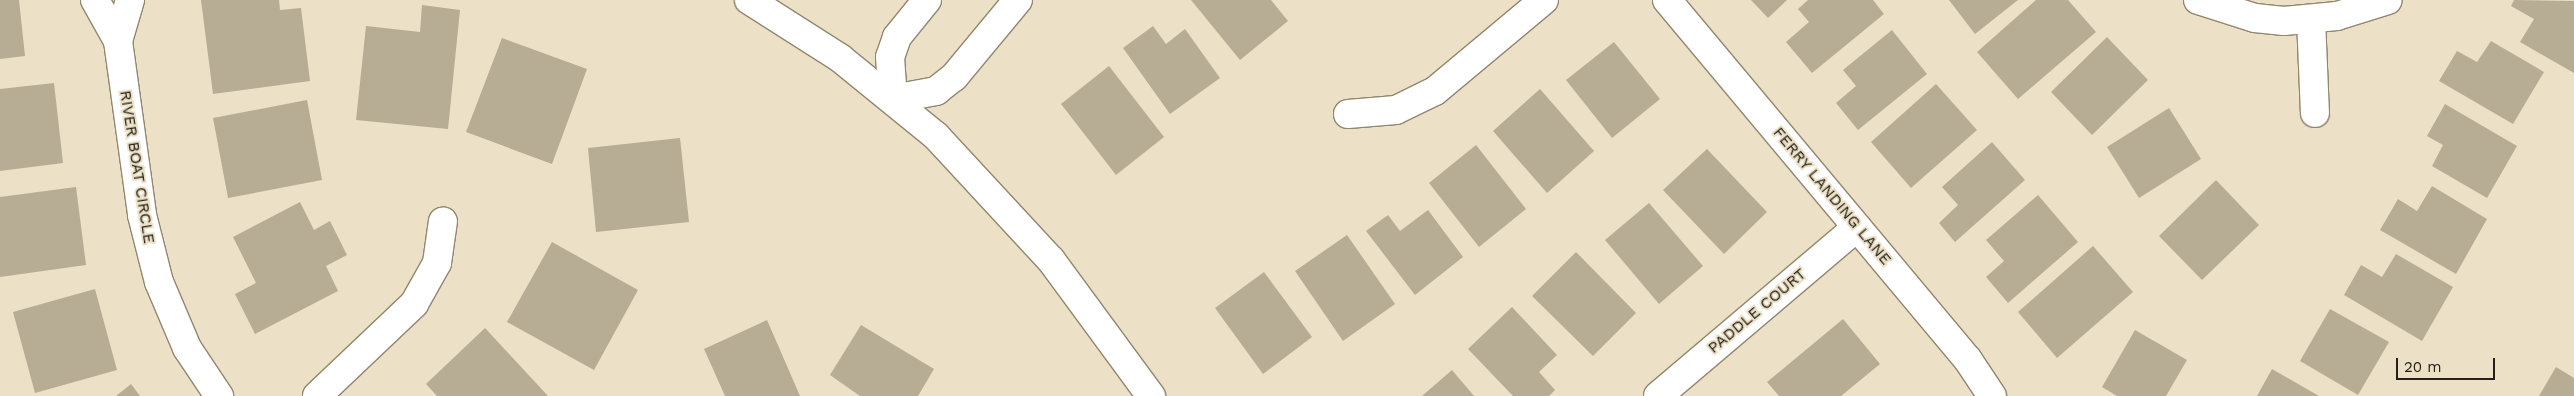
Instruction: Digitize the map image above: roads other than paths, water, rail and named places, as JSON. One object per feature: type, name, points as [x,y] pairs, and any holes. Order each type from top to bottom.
[{"type":"street","name":"RIVER BOAT CIRCLE","points":[[95,0],[118,41],[149,250],[172,316],[219,396]]},
{"type":"street","name":"RIVER BOAT CIRCLE","points":[[118,41],[130,0]]},
{"type":"street","points":[[749,0],[813,39],[893,99],[943,143],[1023,227],[1151,396]]},
{"type":"street","points":[[893,99],[890,57],[897,37],[927,0]]},
{"type":"street","points":[[893,99],[936,91],[954,77],[1018,0]]},
{"type":"street","points":[[1348,114],[1396,110],[1435,91],[1544,0]]},
{"type":"street","name":"FERRY LANDING LANE","points":[[1667,0],[1968,360],[1992,396]]},
{"type":"street","points":[[2198,0],[2255,18],[2311,19],[2388,0]]},
{"type":"street","points":[[2311,19],[2315,113]]},
{"type":"street","points":[[317,396],[414,304],[437,264],[443,221]]},
{"type":"street","name":"PADDLE COURT","points":[[1658,396],[1858,227]]}]
